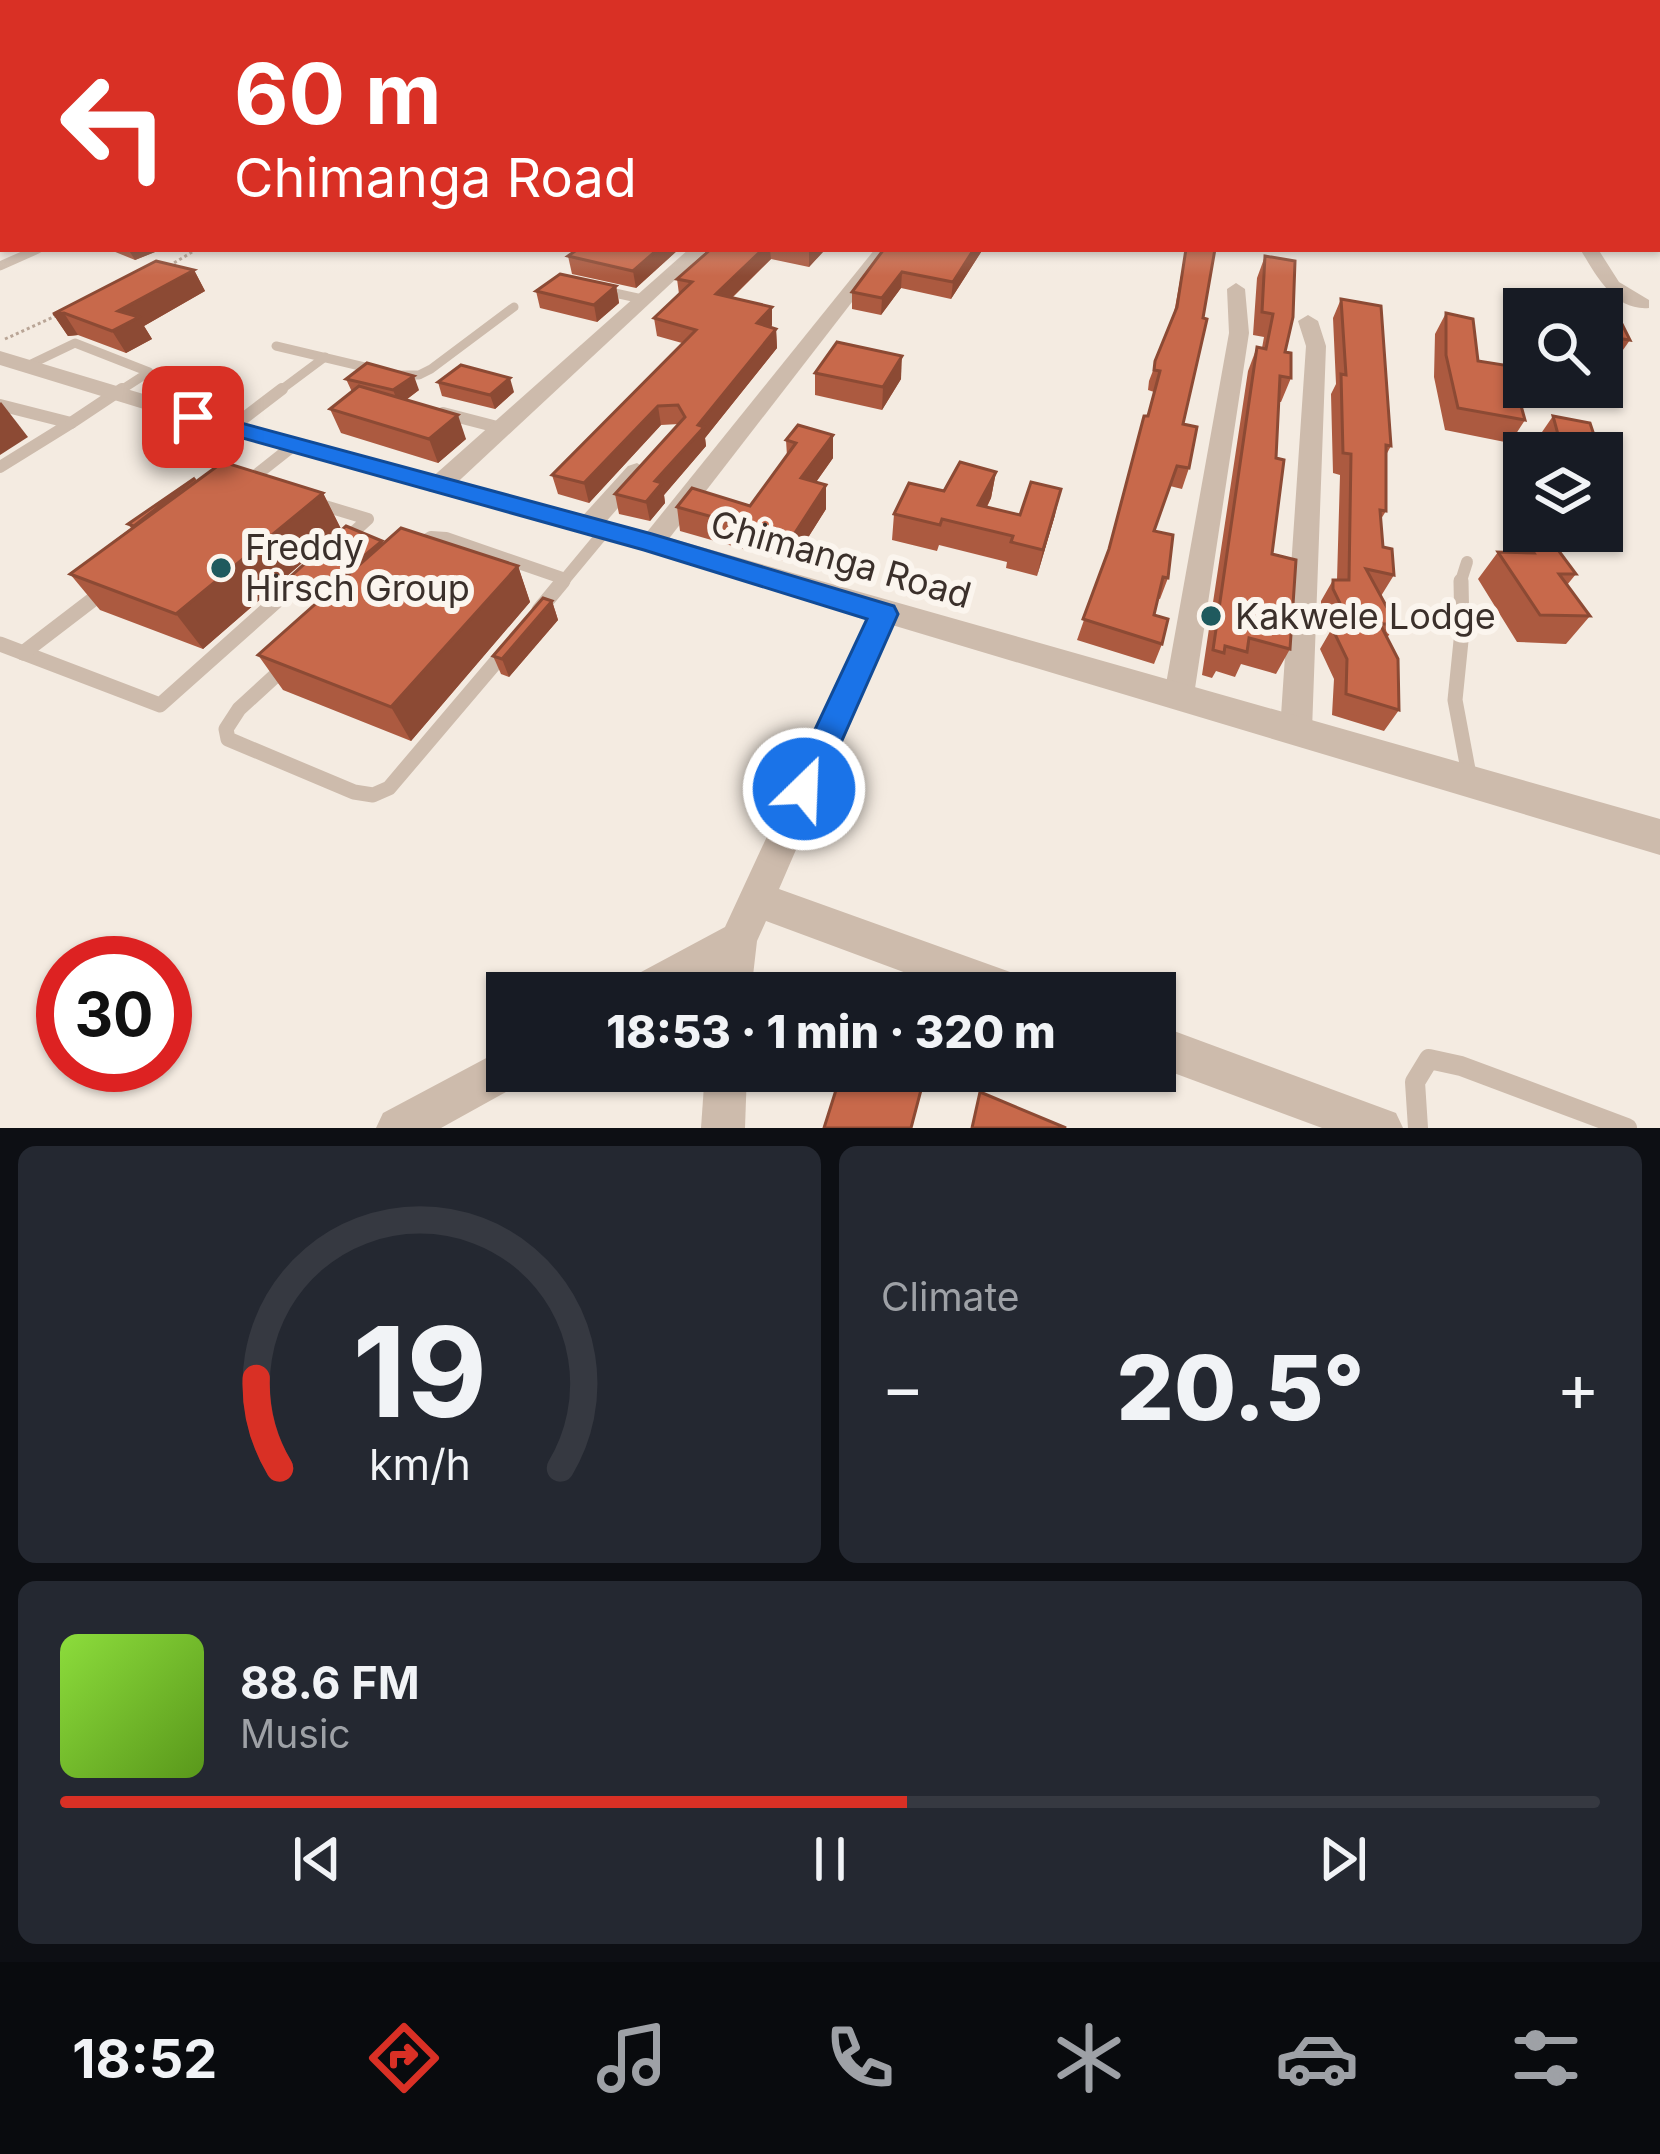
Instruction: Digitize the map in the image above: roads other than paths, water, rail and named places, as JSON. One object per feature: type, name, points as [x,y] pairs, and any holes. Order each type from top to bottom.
[{"type":"street","points":[[438,486],[694,252]]},
{"type":"street","points":[[652,543],[882,252]]},
{"type":"street","points":[[1591,252],[1612,286],[1642,304]]},
{"type":"street","points":[[1179,695],[1239,333],[1236,289]]},
{"type":"street","points":[[1296,730],[1316,346],[1308,320]]},
{"type":"street","name":"Chimanga Road","points":[[14,362],[1660,837]]},
{"type":"street","points":[[597,529],[658,448]]},
{"type":"street","points":[[734,972],[738,940],[884,614]]},
{"type":"street","points":[[756,899],[955,972]]},
{"type":"street","points":[[679,972],[738,940]]},
{"type":"street","points":[[1176,1053],[1381,1128]]},
{"type":"street","points":[[398,1128],[486,1080]]},
{"type":"street","points":[[723,1128],[725,1092]]},
{"type":"lane","points":[[0,266],[31,252]]},
{"type":"lane","points":[[586,286],[642,299]]},
{"type":"lane","points":[[277,346],[400,375],[419,375],[514,307]]},
{"type":"lane","points":[[231,428],[325,357]]},
{"type":"lane","points":[[0,467],[117,395]]},
{"type":"lane","points":[[0,404],[71,423]]},
{"type":"lane","points":[[432,410],[501,428]]},
{"type":"lane","points":[[228,497],[295,445]]},
{"type":"lane","points":[[246,482],[266,489]]},
{"type":"lane","points":[[307,501],[368,519],[333,550]]},
{"type":"lane","points":[[304,649],[239,709],[226,729],[228,739],[354,792],[373,795],[389,788],[565,579],[597,529]]},
{"type":"lane","points":[[402,559],[431,537],[446,538],[565,579]]},
{"type":"lane","points":[[1467,562],[1458,589],[1462,631],[1455,700],[1470,780]]},
{"type":"lane","points":[[0,644],[160,705],[316,566]]},
{"type":"lane","points":[[23,652],[116,582]]},
{"type":"lane","points":[[1418,1128],[1414,1083],[1418,1069],[1429,1059],[1461,1066],[1627,1128]]},
{"type":"place","name":"Freddy Hirsch Group","points":[[221,568]]},
{"type":"place","name":"Kakwele Lodge","points":[[1211,616]]}]
